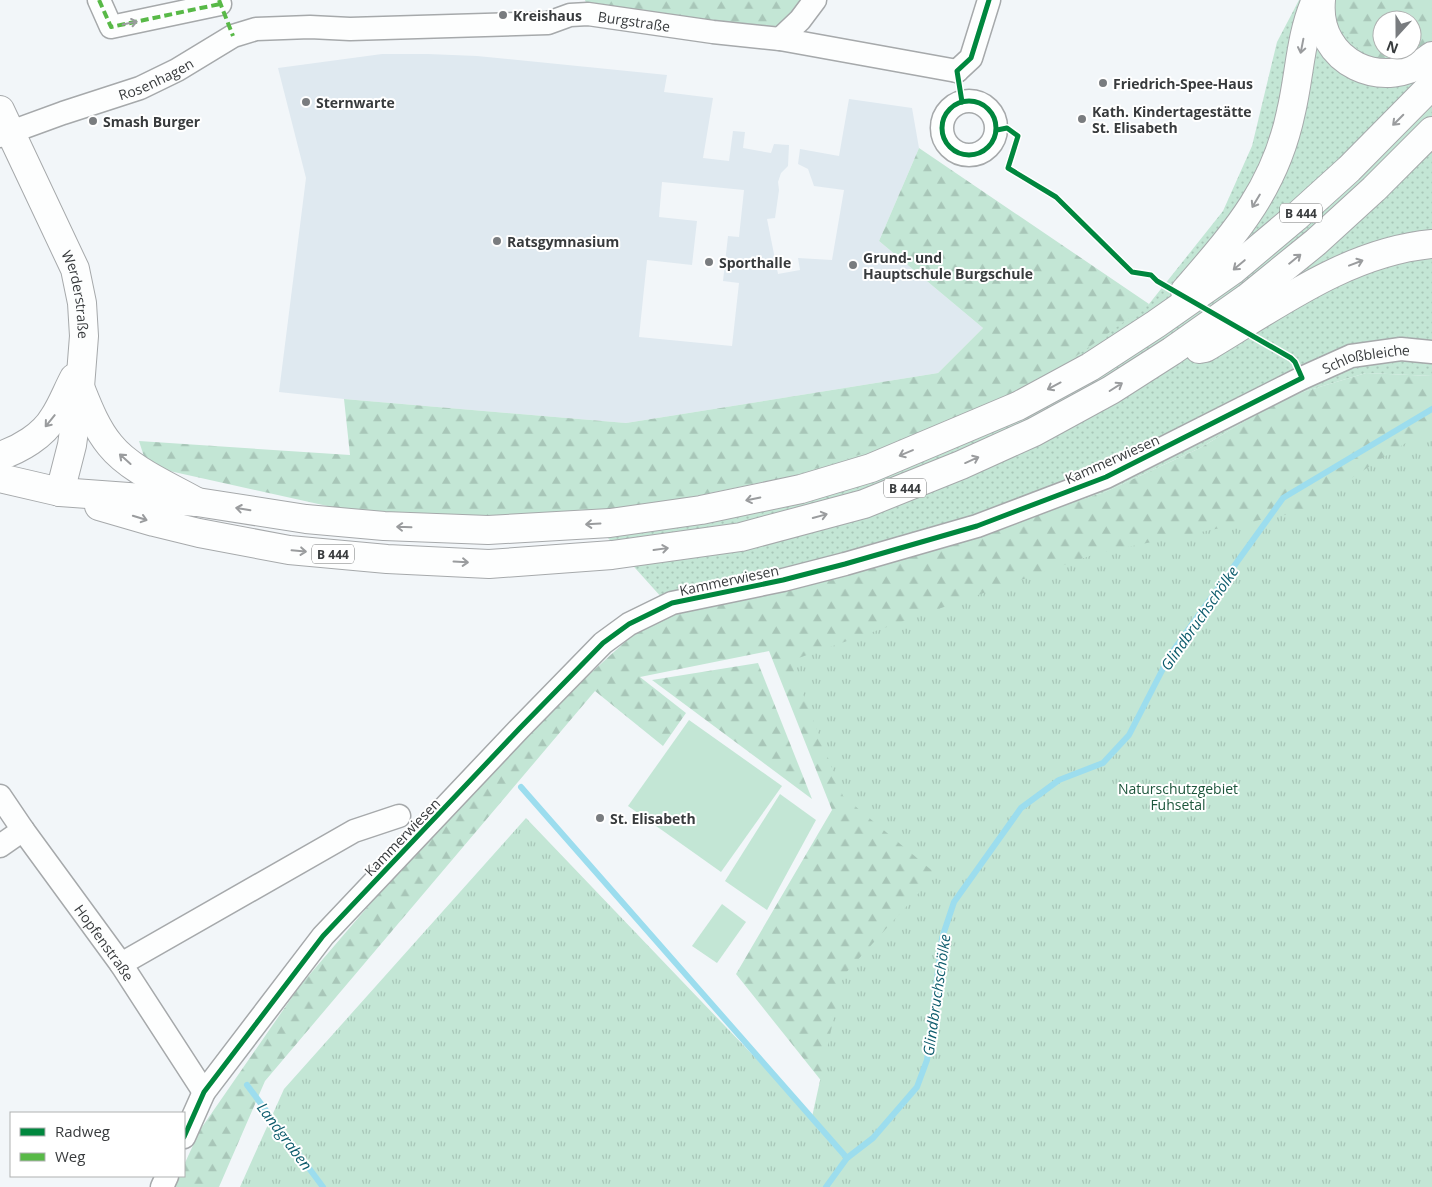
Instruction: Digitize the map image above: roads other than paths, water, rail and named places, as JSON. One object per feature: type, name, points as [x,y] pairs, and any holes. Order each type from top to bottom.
[{"type":"main road","points":[[1156,324],[1242,224],[1270,177],[1292,111],[1304,36],[1316,0]]},
{"type":"main road","points":[[1321,0],[1322,24],[1328,38],[1346,60],[1359,68],[1387,74],[1401,72],[1415,67],[1432,56]]},
{"type":"main road","name":"B 444","points":[[60,492],[197,502],[306,519],[384,526],[488,530],[610,523],[701,510],[801,489],[871,468],[1018,406],[1090,367],[1234,270],[1349,169],[1432,85]]},
{"type":"main road","name":"Werderstraße","points":[[3,126],[75,269],[82,303],[84,336],[81,375],[72,445],[60,492]]},
{"type":"main road","name":"B 444","points":[[0,478],[60,492],[198,534],[289,550],[387,559],[490,564],[612,555],[741,537],[864,504],[961,465],[1034,432],[1111,390],[1172,351],[1247,298],[1316,242],[1374,189],[1432,131]]},
{"type":"main road","points":[[1172,351],[1205,348],[1323,278],[1354,263],[1403,248],[1432,244]]},
{"type":"main road","points":[[0,456],[10,453],[36,438],[53,419],[81,375]]},
{"type":"main road","points":[[81,375],[92,417],[110,446],[132,465],[197,502]]},
{"type":"street","points":[[99,0],[111,27],[220,2],[233,36]]},
{"type":"street","points":[[780,39],[800,20],[815,0]]},
{"type":"street","points":[[962,102],[964,65],[990,0]]},
{"type":"street","name":"Burgstraße","points":[[310,27],[350,29],[548,23],[570,15],[588,14],[964,65]]},
{"type":"street","name":"Rosenhagen","points":[[3,126],[140,88],[176,70],[233,36],[256,29],[310,27]]},
{"type":"street","name":"Schloßbleiche","points":[[1302,378],[1351,356],[1401,349],[1432,352]]},
{"type":"street","name":"Kammerwiesen","points":[[185,1135],[204,1092],[324,936],[590,656],[603,643],[629,624],[672,603],[783,580],[977,526],[1106,477],[1302,378]]},
{"type":"street","name":"Hopfenstraße","points":[[0,796],[121,964],[204,1092]]},
{"type":"street","name":"Kammerwiesen","points":[[121,964],[354,831],[399,816]]},
{"type":"street","points":[[0,846],[23,830]]},
{"type":"waterway","name":"Glindbruchschölke","points":[[826,1187],[847,1158],[873,1138],[917,1087],[927,1060],[942,938],[954,902],[1021,808],[1059,780],[1103,763],[1129,735],[1170,655],[1283,498],[1432,409]]},
{"type":"waterway","points":[[521,787],[847,1158]]},
{"type":"waterway","name":"Landgraben","points":[[247,1085],[323,1187]]},
{"type":"place","name":"Kreishaus","points":[[503,15]]},
{"type":"place","name":"Friedrich-Spee-Haus","points":[[1103,83]]},
{"type":"place","name":"Sternwarte","points":[[306,102]]},
{"type":"place","name":"Kath. Kindertagestätte St. Elisabeth","points":[[1082,119]]},
{"type":"place","name":"Smash Burger","points":[[93,121]]},
{"type":"place","name":"Ratsgymnasium","points":[[497,241]]},
{"type":"place","name":"Sporthalle","points":[[709,262]]},
{"type":"place","name":"Grund- und Hauptschule Burgschule","points":[[853,265]]},
{"type":"place","name":"St. Elisabeth","points":[[600,818]]},
{"type":"park label","name":"Naturschutzgebiet Fuhsetal","points":[[1178,796]]}]
